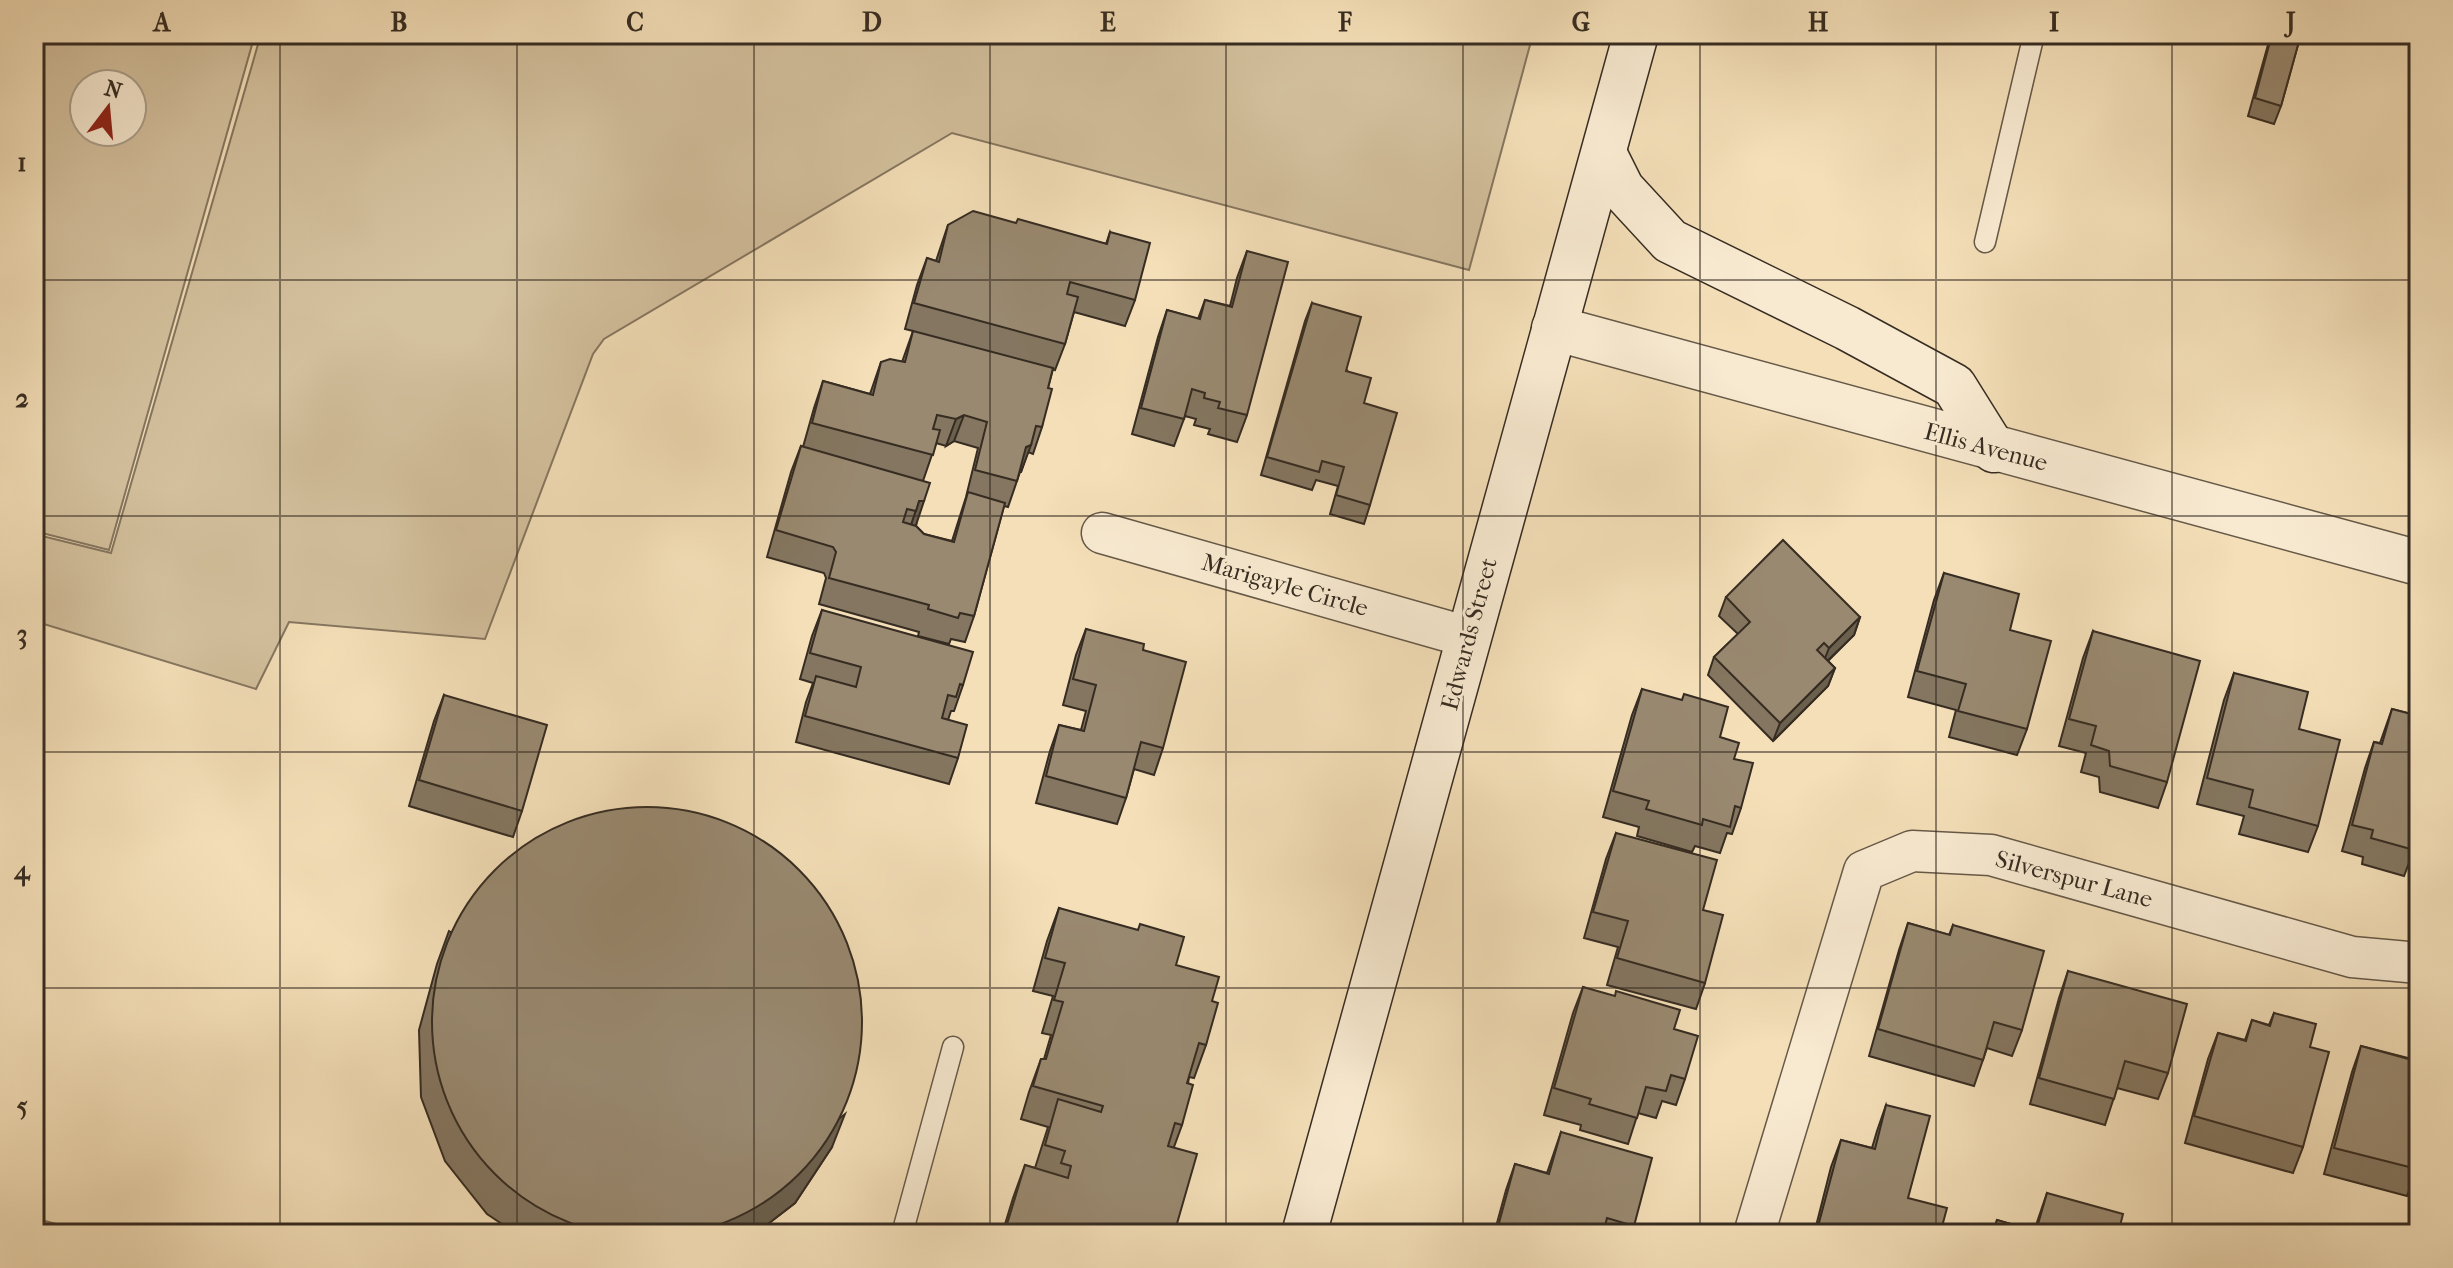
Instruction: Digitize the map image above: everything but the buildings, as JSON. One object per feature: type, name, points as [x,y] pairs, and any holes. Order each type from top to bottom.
[{"type":"main road","name":"Edwards Street","points":[[1304,1234],[1636,34]]},
{"type":"main road","points":[[1604,153],[1622,189],[1670,241],[1847,328],[1954,386],[1994,450]]},
{"type":"main road","name":"Ellis Avenue","points":[[1554,328],[2419,563]]},
{"type":"street","name":"Marigayle Circle","points":[[1102,533],[1468,637]]},
{"type":"street","name":"Silverspur Lane","points":[[1754,1234],[1864,871],[1912,851],[1991,855],[2352,957],[2419,963]]},
{"type":"lane","points":[[1985,242],[2034,34]]},
{"type":"lane","points":[[902,1234],[953,1047]]},
{"type":"shaded area","points":[[34,34],[255,34],[109,550],[34,531]]},
{"type":"shaded area","points":[[261,34],[1533,34],[1469,270],[952,133],[604,339],[593,354],[485,639],[289,622],[256,689],[34,621],[34,534],[111,553]]},
{"type":"shaded area","points":[[34,1218],[82,1231],[86,1234],[34,1234]]}]
